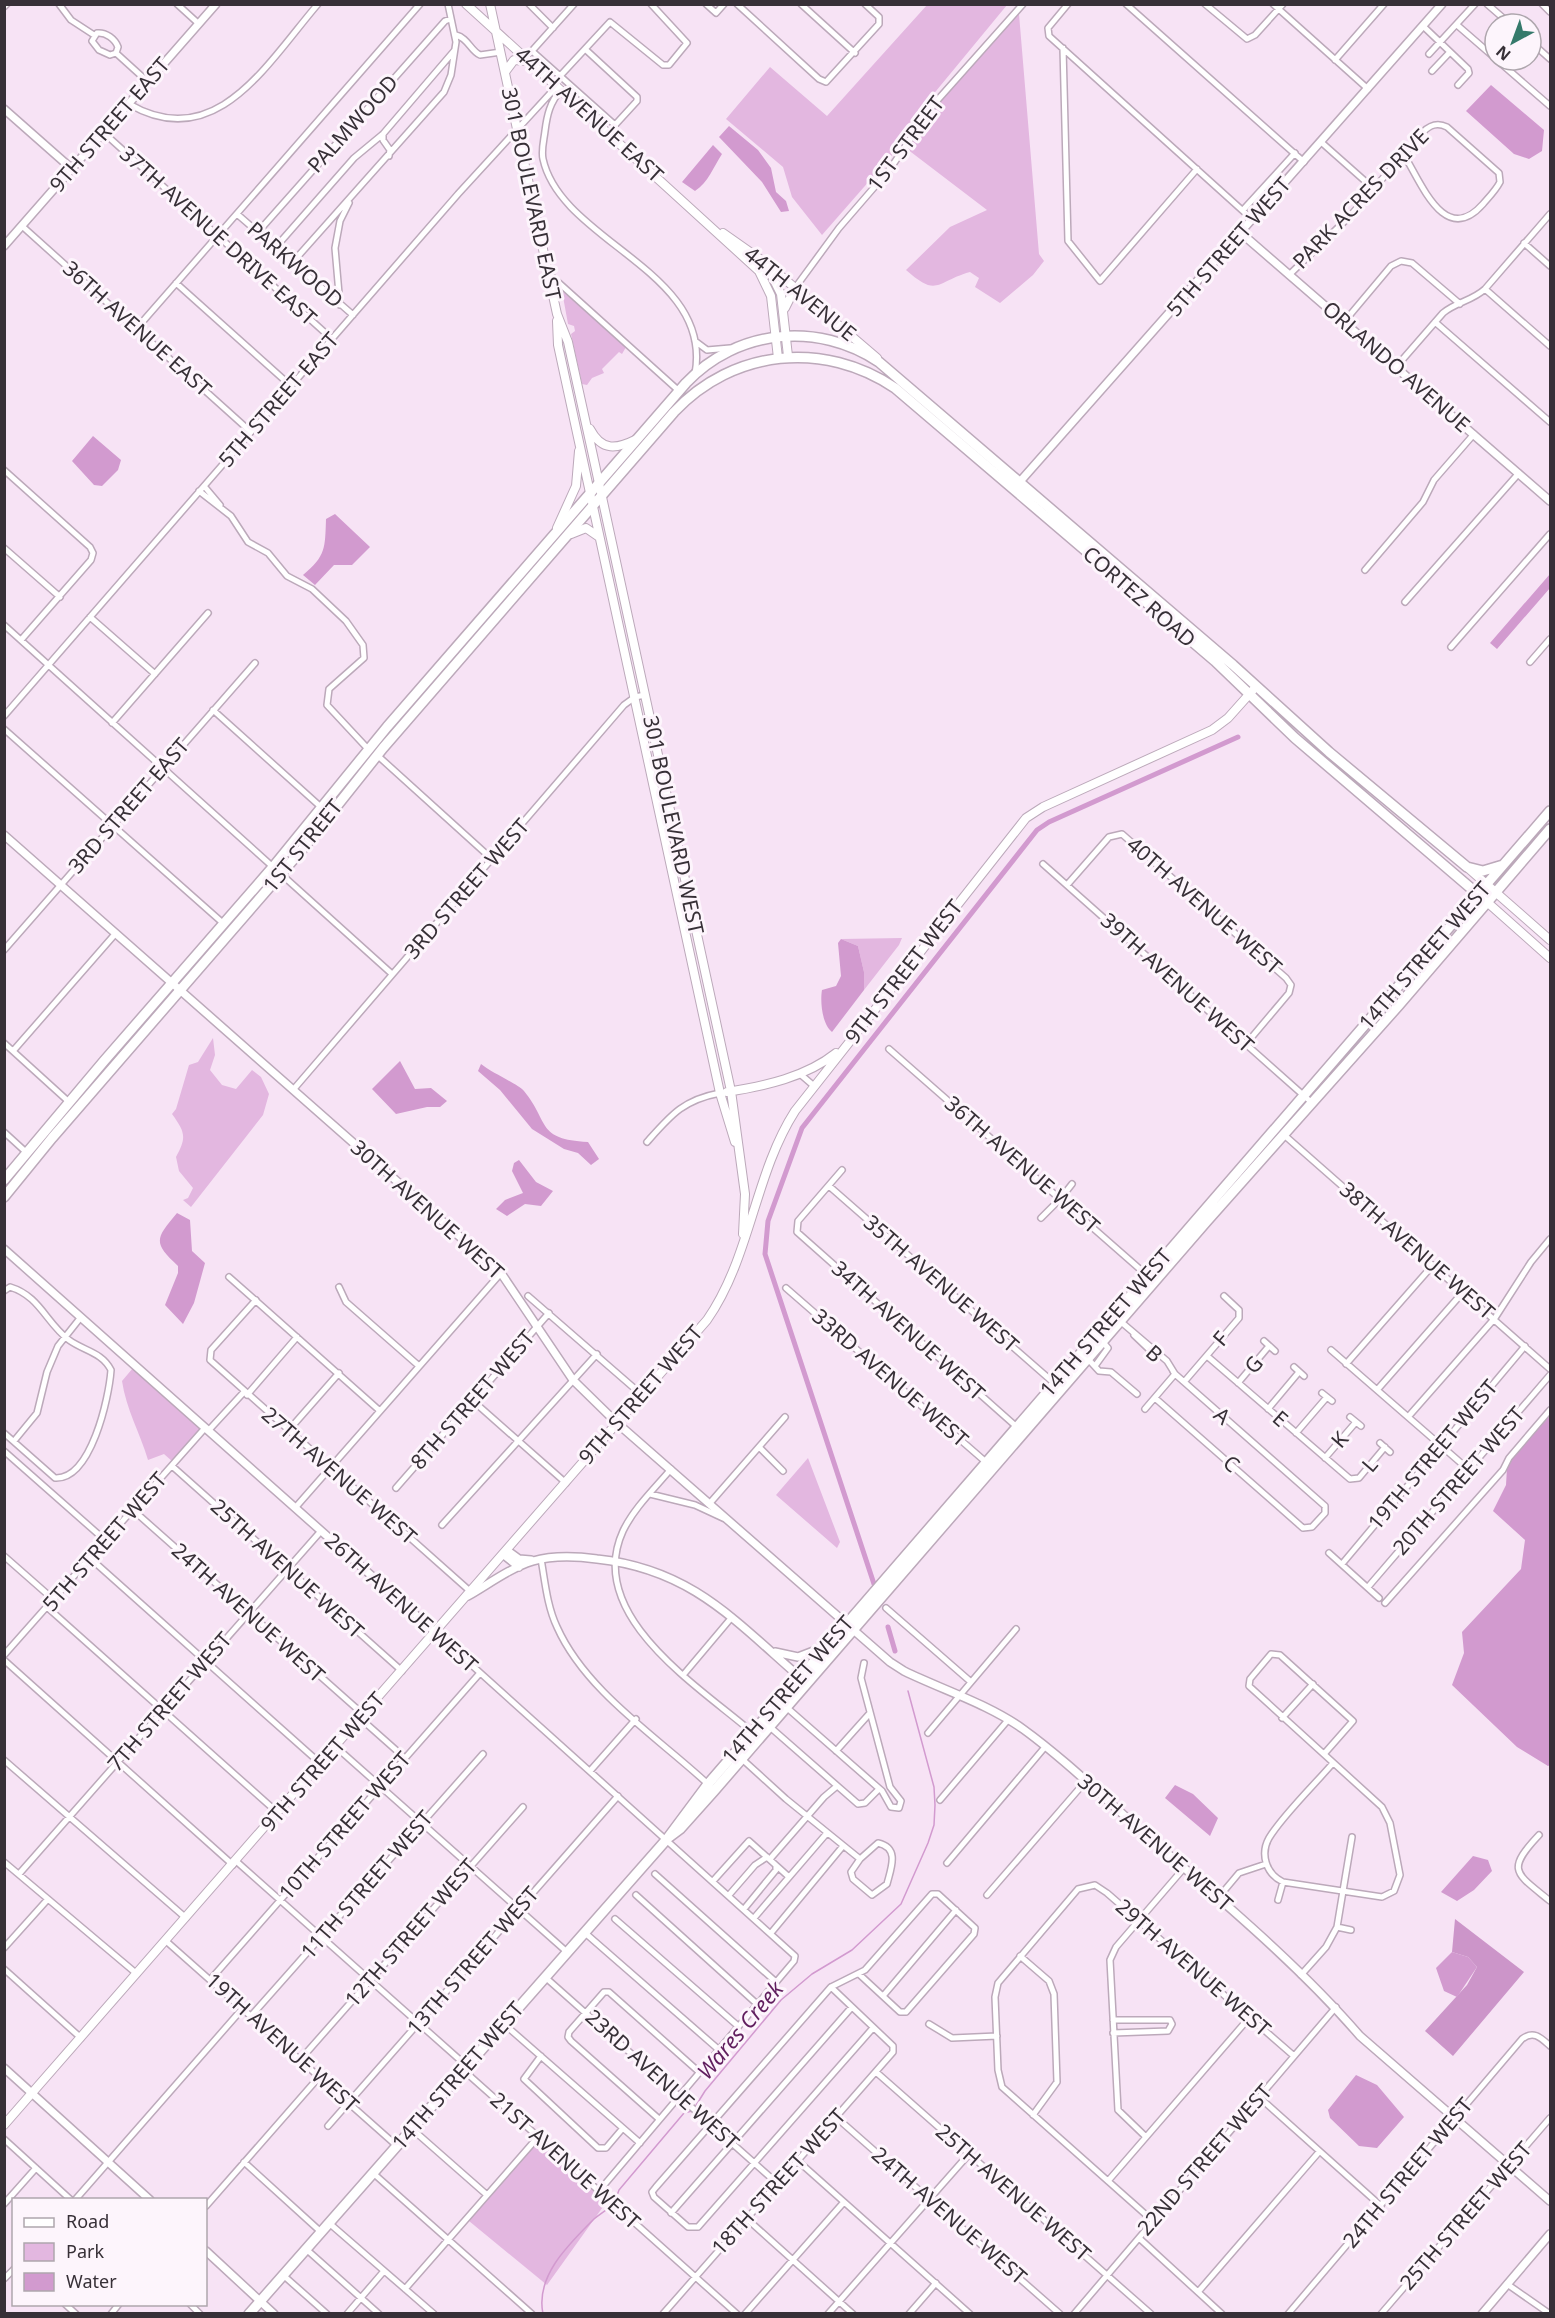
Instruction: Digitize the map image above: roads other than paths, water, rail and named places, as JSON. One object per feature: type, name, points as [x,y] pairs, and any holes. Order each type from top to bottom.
[{"type":"main road","name":"44TH AVENUE EAST","points":[[466,4],[713,226]]},
{"type":"main road","name":"301 BOULEVARD EAST","points":[[490,4],[557,314],[558,345],[594,503]]},
{"type":"main road","points":[[505,72],[514,60],[528,60]]},
{"type":"main road","name":"44TH AVENUE","points":[[713,226],[759,258],[884,366]]},
{"type":"main road","points":[[713,226],[766,280],[771,296],[778,358]]},
{"type":"main road","points":[[759,258],[778,285],[784,312],[788,356]]},
{"type":"main road","points":[[784,312],[795,288]]},
{"type":"main road","name":"301 BOULEVARD EAST","points":[[557,314],[568,342],[602,495]]},
{"type":"main road","name":"CORTEZ ROAD","points":[[695,374],[715,358],[738,347],[775,337],[834,341],[865,353],[884,366],[1017,486]]},
{"type":"main road","name":"CORTEZ ROAD","points":[[602,495],[687,399],[729,371],[788,356],[836,361],[879,378],[1017,486],[1253,690],[1496,891],[1551,940]]},
{"type":"main road","points":[[679,391],[695,374]]},
{"type":"main road","name":"1ST STREET","points":[[4,1180],[31,1156],[82,1103],[281,874],[552,545],[591,493],[679,391]]},
{"type":"main road","points":[[585,418],[594,436],[605,446],[619,447],[638,438]]},
{"type":"main road","points":[[552,545],[576,486],[579,438]]},
{"type":"main road","name":"1ST STREET","points":[[4,1197],[69,1102],[273,867],[368,749],[552,545],[602,495]]},
{"type":"main road","name":"301 BOULEVARD WEST","points":[[602,495],[731,1091],[745,1208],[738,1256]]},
{"type":"main road","name":"301 BOULEVARD WEST","points":[[594,503],[720,1093],[740,1155]]},
{"type":"main road","points":[[552,545],[581,529],[589,529],[601,538]]},
{"type":"main road","points":[[377,755],[378,746],[416,701],[423,686]]},
{"type":"main road","name":"CORTEZ ROAD","points":[[1253,690],[1295,738],[1551,958]]},
{"type":"main road","name":"9TH STREET WEST","points":[[4,2126],[506,1553],[713,1310],[731,1276],[780,1137],[795,1111],[1026,818],[1043,807],[1212,730],[1228,718],[1253,690]]},
{"type":"main road","points":[[334,809],[341,791],[369,756],[368,749]]},
{"type":"main road","points":[[281,874],[288,858],[322,815],[322,808]]},
{"type":"main road","name":"14TH STREET WEST","points":[[1020,1430],[1054,1383],[1283,1134],[1307,1099],[1407,977],[1551,810]]},
{"type":"main road","name":"14TH STREET WEST","points":[[249,2313],[666,1839],[680,1829],[711,1787],[989,1465],[1020,1430],[1091,1362],[1102,1341],[1120,1321],[1150,1279],[1250,1157],[1381,1025],[1551,829]]},
{"type":"main road","points":[[1467,867],[1483,871],[1503,865]]},
{"type":"main road","points":[[1381,1025],[1408,987],[1407,977]]},
{"type":"main road","points":[[82,1103],[82,1095],[115,1058],[123,1041]]},
{"type":"main road","points":[[720,1093],[800,1074],[825,1061],[848,1042]]},
{"type":"main road","name":"14TH STREET WEST","points":[[804,1680],[827,1646],[849,1627]]},
{"type":"main road","name":"14TH STREET WEST","points":[[711,1787],[742,1759],[756,1735],[770,1726],[783,1704]]},
{"type":"street","points":[[59,4],[71,20],[94,35],[103,33],[112,39],[118,47],[116,53],[110,56],[99,50],[92,40],[94,35]]},
{"type":"street","points":[[177,4],[199,24]]},
{"type":"street","name":"9TH STREET EAST","points":[[4,246],[216,4]]},
{"type":"street","points":[[129,104],[159,118],[180,120],[204,116],[225,106],[248,85],[318,4]]},
{"type":"street","points":[[136,328],[420,4]]},
{"type":"street","points":[[292,263],[444,92],[451,75],[456,35],[450,19],[448,4]]},
{"type":"street","points":[[529,4],[553,27]]},
{"type":"street","points":[[528,60],[532,51],[574,4]]},
{"type":"street","points":[[560,76],[610,22],[666,67],[687,43],[651,4]]},
{"type":"street","points":[[706,4],[716,13],[724,4]]},
{"type":"street","points":[[736,4],[822,81],[830,80],[879,24],[879,17],[865,4]]},
{"type":"street","points":[[801,4],[855,53]]},
{"type":"street","name":"1ST STREET","points":[[795,288],[839,228],[897,159],[934,105],[1023,4]]},
{"type":"street","points":[[1068,4],[1047,30],[1049,36],[1253,220]]},
{"type":"street","points":[[1126,4],[1304,162]]},
{"type":"street","points":[[1205,4],[1247,39],[1255,36],[1280,7]]},
{"type":"street","points":[[1273,4],[1280,7],[1368,89]]},
{"type":"street","points":[[1335,60],[1384,4]]},
{"type":"street","name":"5TH STREET WEST","points":[[1017,486],[1442,4]]},
{"type":"street","points":[[1429,54],[1475,4]]},
{"type":"street","points":[[1542,4],[1551,12]]},
{"type":"street","name":"PALMWOOD","points":[[258,232],[445,21],[450,19]]},
{"type":"street","points":[[1457,25],[1483,48]]},
{"type":"street","points":[[1423,26],[1441,40],[1449,53],[1468,72],[1458,85]]},
{"type":"street","points":[[456,35],[466,39],[477,54],[501,52]]},
{"type":"street","points":[[1063,48],[1068,241],[1100,281],[1197,169]]},
{"type":"street","points":[[275,248],[354,158],[383,134],[455,49]]},
{"type":"street","points":[[532,51],[614,125],[638,98],[585,49]]},
{"type":"street","points":[[116,53],[148,82]]},
{"type":"street","points":[[1432,71],[1449,53]]},
{"type":"street","points":[[1511,72],[1551,106]]},
{"type":"street","points":[[559,88],[548,112],[543,158],[557,189],[572,207],[676,300],[688,319],[693,340],[695,374]]},
{"type":"street","name":"5TH STREET EAST","points":[[4,716],[517,128],[559,88]]},
{"type":"street","points":[[537,107],[548,112]]},
{"type":"street","points":[[4,109],[72,169]]},
{"type":"street","name":"PARK ACRES DRIVE","points":[[1289,275],[1374,189],[1423,132],[1433,125],[1447,127],[1499,172],[1499,185],[1473,215],[1457,220],[1442,213],[1404,155]]},
{"type":"street","name":"37TH AVENUE DRIVE EAST","points":[[104,133],[332,339]]},
{"type":"street","points":[[383,134],[383,140],[390,150],[388,157]]},
{"type":"street","points":[[1321,142],[1374,189]]},
{"type":"street","name":"5TH STREET WEST","points":[[1243,210],[1295,153]]},
{"type":"street","points":[[340,305],[335,248],[340,221],[351,199]]},
{"type":"street","name":"PARKWOOD","points":[[237,214],[352,315]]},
{"type":"street","points":[[1396,367],[1447,310],[1473,299],[1485,289],[1551,214]]},
{"type":"street","name":"36TH AVENUE EAST","points":[[22,226],[251,432]]},
{"type":"street","name":"ORLANDO AVENUE","points":[[1241,233],[1551,501]]},
{"type":"street","points":[[1524,243],[1551,266]]},
{"type":"street","points":[[1344,322],[1391,266],[1401,261],[1412,263],[1460,304]]},
{"type":"street","points":[[549,274],[679,391]]},
{"type":"street","points":[[176,283],[291,386]]},
{"type":"street","points":[[1485,289],[1551,346]]},
{"type":"street","points":[[1435,322],[1551,422]]},
{"type":"street","points":[[693,340],[707,350],[738,347]]},
{"type":"street","points":[[1365,570],[1423,502],[1434,480],[1474,434]]},
{"type":"street","points":[[4,470],[90,547],[93,553],[91,560],[21,640]]},
{"type":"street","points":[[1405,603],[1519,473]]},
{"type":"street","points":[[201,489],[231,516],[245,538],[268,553],[287,576],[316,594],[346,621],[363,645],[364,658],[329,689],[326,699],[327,708],[332,714],[368,749]]},
{"type":"street","points":[[1451,647],[1551,534]]},
{"type":"street","points":[[4,548],[60,597]]},
{"type":"street","points":[[112,723],[208,613]]},
{"type":"street","points":[[90,617],[155,674]]},
{"type":"street","points":[[4,625],[273,867]]},
{"type":"street","points":[[1530,662],[1551,639]]},
{"type":"street","name":"3RD STREET EAST","points":[[4,950],[255,663]]},
{"type":"street","points":[[635,697],[645,695]]},
{"type":"street","name":"3RD STREET WEST","points":[[293,1090],[624,705],[635,697]]},
{"type":"street","points":[[213,710],[322,808]]},
{"type":"street","points":[[4,729],[224,924]]},
{"type":"street","points":[[377,755],[493,860]]},
{"type":"street","name":"40TH AVENUE WEST","points":[[1067,885],[1113,834],[1122,834],[1131,841],[1291,985],[1286,998],[1246,1044]]},
{"type":"street","name":"30TH AVENUE WEST","points":[[5,836],[501,1273],[573,1380],[617,1424],[732,1522],[849,1627],[904,1671],[1008,1720],[1045,1748],[1218,1898],[1336,2007],[1360,2036],[1551,2201]]},
{"type":"street","name":"39TH AVENUE WEST","points":[[1043,864],[1307,1099]]},
{"type":"street","points":[[281,874],[392,974]]},
{"type":"street","points":[[13,1051],[116,933]]},
{"type":"street","points":[[697,982],[706,981]]},
{"type":"street","points":[[4,1043],[69,1102]]},
{"type":"street","name":"36TH AVENUE WEST","points":[[890,1049],[1150,1279]]},
{"type":"street","points":[[800,1074],[814,1086]]},
{"type":"street","points":[[647,1142],[677,1109],[695,1100],[720,1093]]},
{"type":"street","points":[[4,1132],[31,1156]]},
{"type":"street","name":"38TH AVENUE WEST","points":[[1283,1134],[1551,1369]]},
{"type":"street","points":[[1250,1157],[1263,1157]]},
{"type":"street","points":[[829,1186],[842,1170]]},
{"type":"street","points":[[1041,1218],[1072,1184]]},
{"type":"street","name":"34TH AVENUE WEST","points":[[829,1186],[798,1221],[797,1232],[1020,1430]]},
{"type":"street","name":"35TH AVENUE WEST","points":[[829,1186],[1054,1383]]},
{"type":"street","points":[[1408,1417],[1495,1318],[1531,1262],[1551,1239]]},
{"type":"street","name":"26TH AVENUE WEST","points":[[4,1249],[794,1953],[795,1959],[777,1982]]},
{"type":"street","points":[[1346,1364],[1433,1265]]},
{"type":"street","points":[[295,1508],[501,1273]]},
{"type":"street","points":[[229,1277],[380,1411]]},
{"type":"street","points":[[4,1291],[10,1287],[32,1297],[65,1337],[99,1356],[111,1370],[104,1413],[86,1455],[69,1475],[55,1478],[4,1433]]},
{"type":"street","points":[[339,1287],[346,1302],[419,1366]]},
{"type":"street","name":"33RD AVENUE WEST","points":[[786,1288],[989,1465]]},
{"type":"street","points":[[1377,1390],[1464,1291]]},
{"type":"street","points":[[528,1296],[642,1395]]},
{"type":"street","name":"F","points":[[1184,1382],[1240,1316],[1239,1310],[1224,1296]]},
{"type":"street","name":"27TH AVENUE WEST","points":[[256,1300],[212,1350],[209,1358],[246,1394],[470,1594]]},
{"type":"street","name":"8TH STREET WEST","points":[[396,1488],[549,1313]]},
{"type":"street","points":[[14,1441],[36,1413],[51,1360],[81,1317]]},
{"type":"street","name":"A","points":[[1120,1321],[1167,1361],[1175,1374],[1326,1510],[1312,1527],[1306,1529]]},
{"type":"street","name":"5TH STREET WEST","points":[[4,1658],[172,1466],[206,1430],[246,1394],[297,1337]]},
{"type":"street","name":"G","points":[[1264,1341],[1275,1351]]},
{"type":"street","name":"G","points":[[1238,1383],[1269,1346]]},
{"type":"street","name":"19TH STREET WEST","points":[[1342,1564],[1525,1346]]},
{"type":"street","points":[[1331,1350],[1469,1470]]},
{"type":"street","points":[[442,1525],[597,1354]]},
{"type":"street","name":"E","points":[[1207,1356],[1325,1458],[1354,1480]]},
{"type":"street","points":[[1091,1362],[1100,1371],[1111,1372],[1137,1394]]},
{"type":"street","points":[[1268,1409],[1302,1374],[1294,1367]]},
{"type":"street","points":[[288,1431],[339,1373]]},
{"type":"street","points":[[1145,1409],[1175,1374]]},
{"type":"street","name":"20TH STREET WEST","points":[[1368,1587],[1551,1375]]},
{"type":"street","points":[[1296,1433],[1327,1397]]},
{"type":"street","name":"C","points":[[1155,1398],[1306,1529]]},
{"type":"street","points":[[472,1400],[566,1483]]},
{"type":"street","points":[[1385,1603],[1503,1470],[1551,1410]]},
{"type":"street","points":[[710,1503],[785,1417]]},
{"type":"street","name":"K","points":[[1325,1458],[1358,1424],[1350,1417]]},
{"type":"street","name":"L","points":[[1354,1480],[1382,1445],[1390,1452]]},
{"type":"street","points":[[759,1447],[783,1471]]},
{"type":"street","points":[[4,1451],[106,1541]]},
{"type":"street","name":"25TH AVENUE WEST","points":[[172,1466],[402,1671]]},
{"type":"street","points":[[671,1469],[633,1515],[623,1532],[616,1561],[621,1597],[631,1620],[646,1639],[756,1735]]},
{"type":"street","name":"30TH AVENUE WEST","points":[[650,1494],[694,1505],[732,1522]]},
{"type":"street","name":"24TH AVENUE WEST","points":[[133,1510],[405,1758]]},
{"type":"street","name":"7TH STREET WEST","points":[[19,1874],[321,1531]]},
{"type":"street","points":[[506,1553],[519,1567]]},
{"type":"street","points":[[506,1553],[519,1559],[537,1560],[573,1556],[616,1561],[656,1570],[675,1578],[732,1617],[804,1680]]},
{"type":"street","points":[[1329,1554],[1379,1598]]},
{"type":"street","points":[[4,1556],[54,1600]]},
{"type":"street","points":[[91,1559],[321,1764]]},
{"type":"street","points":[[470,1594],[519,1567],[537,1560]]},
{"type":"street","points":[[537,1560],[551,1610],[567,1646],[587,1674],[711,1787]]},
{"type":"street","points":[[48,1608],[278,1813]]},
{"type":"street","points":[[886,1608],[971,1682]]},
{"type":"street","points":[[684,1674],[732,1617]]},
{"type":"street","points":[[928,1733],[1016,1629]]},
{"type":"street","points":[[770,1651],[798,1657],[812,1654],[827,1646]]},
{"type":"street","points":[[1324,1755],[1353,1721],[1277,1654],[1269,1656],[1249,1682],[1250,1689],[1282,1718],[1333,1763],[1382,1807],[1390,1822],[1400,1870],[1392,1894],[1382,1898],[1283,1882],[1273,1876],[1266,1864],[1269,1838],[1333,1763]]},
{"type":"street","name":"21ST AVENUE WEST","points":[[4,1658],[117,1761],[235,1863],[281,1899],[371,1979],[465,2068],[471,2077],[737,2313]]},
{"type":"street","points":[[783,1704],[885,1794],[891,1808],[899,1808],[901,1801],[891,1790],[861,1678],[864,1663]]},
{"type":"street","name":"10TH STREET WEST","points":[[210,1980],[480,1673]]},
{"type":"street","points":[[1282,1718],[1313,1684]]},
{"type":"street","points":[[836,1751],[870,1713]]},
{"type":"street","points":[[590,1771],[636,1719]]},
{"type":"street","points":[[940,1800],[1008,1720]]},
{"type":"street","points":[[770,1726],[861,1805],[879,1789]]},
{"type":"street","points":[[336,1747],[567,1952]]},
{"type":"street","points":[[946,1863],[1045,1748]]},
{"type":"street","name":"11TH STREET WEST","points":[[251,2016],[483,1754]]},
{"type":"street","points":[[742,1759],[860,1859]]},
{"type":"street","points":[[4,1760],[186,1918]]},
{"type":"street","points":[[987,1895],[1085,1782]]},
{"type":"street","points":[[729,1895],[755,1865],[768,1858],[837,1786]]},
{"type":"street","points":[[885,1794],[891,1790]]},
{"type":"street","name":"13TH STREET WEST","points":[[328,2126],[618,1796]]},
{"type":"street","name":"12TH STREET WEST","points":[[300,2060],[523,1807]]},
{"type":"street","points":[[754,1918],[827,1833]]},
{"type":"street","points":[[1539,1834],[1519,1858],[1518,1871],[1551,1901]]},
{"type":"street","points":[[1301,1975],[1326,1947],[1337,1927],[1341,1891],[1352,1838]]},
{"type":"street","points":[[713,1881],[749,1841],[789,1877]]},
{"type":"street","points":[[878,1843],[886,1846],[893,1854],[887,1884],[877,1894],[870,1894],[852,1877],[852,1870],[860,1859],[878,1843]]},
{"type":"street","points":[[771,1933],[843,1846]]},
{"type":"street","points":[[4,1862],[137,1974]]},
{"type":"street","points":[[1218,1898],[1239,1873],[1266,1864]]},
{"type":"street","points":[[744,1909],[771,1877],[776,1870],[776,1865]]},
{"type":"street","points":[[1146,2137],[1118,2110],[1110,1960],[1116,1947],[1184,1868]]},
{"type":"street","points":[[599,2191],[678,2095],[777,1982],[655,1874]]},
{"type":"street","points":[[1278,1900],[1283,1882]]},
{"type":"street","name":"29TH AVENUE WEST","points":[[1020,1956],[1078,1889],[1090,1884],[1099,1887],[1294,2056]]},
{"type":"street","points":[[831,1987],[873,2028],[694,2229],[671,2213],[654,2197],[652,2192],[831,1987],[860,1975],[934,1893],[956,1910],[975,1930],[904,2013],[860,1975]]},
{"type":"street","points":[[636,1895],[757,2004]]},
{"type":"street","points":[[4,1948],[48,1899]]},
{"type":"street","points":[[883,1996],[956,1910]]},
{"type":"street","points":[[615,1919],[738,2026]]},
{"type":"street","points":[[1337,1927],[1351,1930]]},
{"type":"street","points":[[584,1932],[718,2049]]},
{"type":"street","name":"19TH AVENUE WEST","points":[[166,1941],[397,2146]]},
{"type":"street","points":[[1033,2115],[1057,2082],[1054,1994],[1049,1980],[1020,1956],[996,1989],[997,2036],[1002,2087],[1033,2115],[1153,2221]]},
{"type":"street","points":[[4,1969],[81,2038]]},
{"type":"street","name":"23RD AVENUE WEST","points":[[545,1977],[778,2184]]},
{"type":"street","points":[[659,2119],[568,2037],[586,2013],[606,1992],[699,2071]]},
{"type":"street","name":"22ND STREET WEST","points":[[1074,2313],[1336,2007]]},
{"type":"street","points":[[74,2198],[243,2008]]},
{"type":"street","points":[[671,2213],[851,2008]]},
{"type":"street","points":[[1108,2181],[1249,2018]]},
{"type":"street","points":[[1113,2020],[1170,2020],[1172,2024],[1168,2031],[1113,2033]]},
{"type":"street","points":[[504,2024],[640,2143]]},
{"type":"street","points":[[929,2024],[952,2038],[997,2036]]},
{"type":"street","name":"18TH STREET WEST","points":[[663,2313],[837,2118],[894,2049],[873,2028]]},
{"type":"street","name":"24TH STREET WEST","points":[[1288,2313],[1522,2039],[1531,2034],[1551,2046]]},
{"type":"street","points":[[541,2056],[524,2079],[598,2148],[604,2149],[623,2128]]},
{"type":"street","points":[[4,2068],[149,2198]]},
{"type":"street","name":"25TH AVENUE WEST","points":[[876,2072],[1150,2313]]},
{"type":"street","points":[[207,2205],[318,2077]]},
{"type":"street","points":[[1259,2097],[1381,2206]]},
{"type":"street","name":"24TH AVENUE WEST","points":[[837,2118],[1060,2313]]},
{"type":"street","name":"25TH STREET WEST","points":[[1382,2313],[1551,2118]]},
{"type":"street","points":[[412,2128],[487,2195]]},
{"type":"street","points":[[405,2289],[538,2138]]},
{"type":"street","points":[[4,2139],[72,2198]]},
{"type":"street","points":[[1198,2292],[1319,2151]]},
{"type":"street","points":[[828,2313],[969,2154]]},
{"type":"street","points":[[798,2161],[970,2313]]},
{"type":"street","points":[[244,2162],[321,2232]]},
{"type":"street","points":[[4,2204],[36,2168]]},
{"type":"street","points":[[373,2173],[532,2313]]},
{"type":"street","points":[[745,2313],[844,2202]]},
{"type":"street","points":[[747,2219],[853,2313]]},
{"type":"street","points":[[329,2223],[434,2313]]},
{"type":"street","points":[[1482,2313],[1551,2234]]},
{"type":"street","points":[[1139,2238],[1222,2313]]},
{"type":"street","points":[[306,2249],[379,2313]]},
{"type":"street","points":[[207,2252],[274,2313]]},
{"type":"street","points":[[347,2313],[384,2271]]},
{"type":"street","points":[[283,2275],[327,2313]]},
{"type":"street","points":[[909,2313],[936,2283]]},
{"type":"street","points":[[1507,2284],[1550,2313]]},
{"type":"street","points":[[520,2313],[525,2307]]},
{"type":"water","points":[[1491,85],[1544,130],[1542,151],[1529,159],[1514,154],[1466,111]]},
{"type":"water","points":[[729,126],[758,150],[771,168],[776,192],[786,201],[789,211],[781,212],[762,182],[719,137]]},
{"type":"water","points":[[713,145],[722,154],[707,179],[695,191],[682,182]]},
{"type":"water","points":[[93,436],[121,460],[118,470],[102,486],[94,485],[72,461]]},
{"type":"water","points":[[335,514],[370,547],[352,565],[334,565],[315,585],[303,575],[320,557],[323,551],[326,519]]},
{"type":"water","points":[[1550,574],[1550,588],[1497,649],[1490,643]]},
{"type":"water","points":[[841,939],[858,946],[864,972],[864,990],[832,1032],[824,1018],[821,995],[822,990],[836,986],[841,976],[838,943]]},
{"type":"water","points":[[400,1061],[415,1089],[431,1088],[447,1101],[440,1107],[427,1107],[396,1114],[372,1089]]},
{"type":"water","points":[[481,1064],[524,1091],[552,1133],[571,1140],[588,1142],[599,1159],[591,1165],[578,1153],[564,1149],[532,1129],[500,1090],[478,1071]]},
{"type":"water","points":[[519,1160],[536,1182],[553,1191],[541,1206],[525,1204],[507,1216],[496,1209],[505,1200],[523,1193],[512,1171],[514,1163]]},
{"type":"water","points":[[177,1213],[190,1220],[192,1251],[205,1263],[194,1303],[183,1324],[165,1305],[178,1273],[178,1266],[164,1252],[160,1241],[164,1229]]},
{"type":"water","points":[[1548,1417],[1550,1418],[1550,1765],[1548,1766],[1517,1747],[1452,1685],[1464,1653],[1462,1632],[1521,1569],[1525,1540],[1493,1511],[1506,1485],[1507,1468],[1510,1461]]},
{"type":"water","points":[[1175,1785],[1193,1794],[1218,1818],[1210,1836],[1165,1798]]},
{"type":"water","points":[[1473,1856],[1488,1860],[1492,1871],[1474,1890],[1457,1901],[1441,1892]]},
{"type":"water","points":[[1452,1952],[1468,1957],[1477,1967],[1457,1997],[1444,1991],[1436,1968]]},
{"type":"water","points":[[1356,2075],[1377,2085],[1404,2117],[1377,2148],[1359,2146],[1330,2118],[1328,2110]]},
{"type":"waterway","points":[[874,1584],[765,1254],[768,1221],[802,1128],[1037,830],[1049,822],[1238,737]]},
{"type":"waterway","points":[[888,1627],[895,1651]]},
{"type":"waterway","name":"Wares Creek","points":[[695,2107],[705,2091],[781,2000],[812,1974],[852,1950],[901,1904],[928,1843],[934,1825],[935,1805],[934,1787],[908,1691]]},
{"type":"waterway","name":"Wares Creek","points":[[615,2201],[619,2190],[684,2113],[692,2111]]},
{"type":"waterway","name":"Wares Creek","points":[[543,2314],[544,2287],[556,2262],[584,2229],[612,2205]]}]
